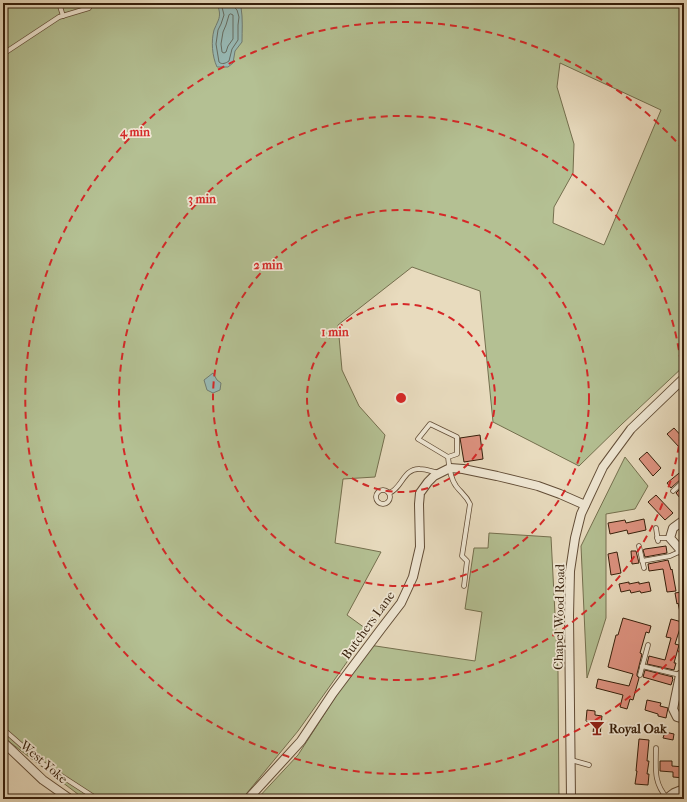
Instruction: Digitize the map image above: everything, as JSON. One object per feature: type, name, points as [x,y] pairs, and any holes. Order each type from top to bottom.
[{"type":"street","name":"Chapel Wood Road","points":[[571,799],[568,616],[570,571],[575,538],[581,514],[603,467],[631,429],[684,378]]},
{"type":"street","points":[[450,468],[463,469],[538,486],[585,505]]},
{"type":"street","name":"Butchers Lane","points":[[248,799],[301,741],[333,693],[401,603],[413,577],[420,547],[420,493],[434,476],[450,468]]},
{"type":"street","points":[[683,552],[670,538],[673,528],[684,521]]},
{"type":"street","points":[[682,674],[673,709],[677,717],[684,719]]},
{"type":"street","name":"West Yoke","points":[[3,742],[43,780],[70,799]]},
{"type":"street","points":[[667,799],[674,793],[684,789]]},
{"type":"lane","points":[[59,3],[63,16]]},
{"type":"lane","points":[[3,54],[59,17],[89,8],[91,3]]},
{"type":"lane","points":[[448,457],[457,454],[457,437],[430,424],[418,439],[448,457],[453,480],[456,486],[467,497],[470,504],[462,556],[467,561],[464,586]]},
{"type":"lane","points":[[389,493],[396,490],[408,473],[412,471],[420,469],[439,473]]},
{"type":"lane","points":[[673,491],[683,484]]},
{"type":"lane","points":[[656,528],[657,539],[670,538]]},
{"type":"lane","points":[[639,546],[644,568]]},
{"type":"lane","points":[[642,561],[683,552]]},
{"type":"lane","points":[[640,675],[648,645]]},
{"type":"lane","points":[[642,666],[682,674]]},
{"type":"lane","points":[[3,729],[43,764],[97,799]]},
{"type":"lane","points":[[656,748],[656,778],[661,792],[667,799]]},
{"type":"lane","points":[[570,760],[589,765]]},
{"type":"green space","points":[[3,3],[684,3],[684,366],[579,466],[493,422],[480,291],[412,267],[338,325],[342,370],[359,406],[385,435],[375,477],[343,479],[335,543],[381,552],[347,615],[369,631],[298,731],[242,799],[85,799],[3,737]],"holes":[[[560,63],[661,110],[604,245],[553,223],[554,207],[573,173],[574,144],[557,87]]]},
{"type":"green space","points":[[625,457],[648,486],[635,509],[606,514],[606,618],[587,678],[581,546]]},
{"type":"green space","points":[[489,533],[551,537],[558,672],[559,799],[257,799],[298,755],[369,645],[475,661],[482,612],[465,609],[474,548],[488,548]]},
{"type":"water","points":[[217,3],[234,3],[241,7],[242,42],[235,51],[233,63],[228,67],[217,67],[213,53],[213,34],[219,16]]},
{"type":"water","points":[[213,373],[217,380],[221,383],[220,390],[213,393],[207,390],[204,380]]},
{"type":"building","points":[[674,428],[684,439],[684,449],[681,445],[679,447],[667,434]]},
{"type":"building","points":[[480,435],[483,459],[464,462],[460,438]]},
{"type":"building","points":[[647,452],[661,468],[653,476],[639,459]]},
{"type":"building","points":[[684,469],[684,478],[682,478],[671,488],[667,483]]},
{"type":"building","points":[[680,489],[684,493],[684,503],[676,493]]},
{"type":"building","points":[[656,495],[673,513],[665,520],[648,502]]},
{"type":"building","points":[[644,519],[646,530],[628,534],[627,530],[610,534],[608,523],[625,520],[626,523]]},
{"type":"building","points":[[666,546],[667,553],[645,557],[643,550]]},
{"type":"building","points":[[631,551],[636,551],[639,563],[632,564]]},
{"type":"building","points":[[617,552],[621,573],[611,575],[608,554]]},
{"type":"building","points":[[668,560],[671,570],[672,569],[676,591],[667,592],[663,569],[649,571],[648,564]]},
{"type":"building","points":[[629,582],[629,584],[639,582],[639,584],[649,582],[651,591],[631,593],[630,590],[621,592],[619,584]]},
{"type":"building","points":[[681,592],[682,597],[684,597],[684,616],[681,617],[675,593]]},
{"type":"building","points":[[623,618],[651,626],[649,633],[646,632],[640,653],[642,654],[637,674],[639,678],[633,700],[630,699],[627,709],[620,707],[623,695],[596,688],[598,679],[629,686],[633,674],[608,667],[616,635],[618,635]]},
{"type":"building","points":[[671,619],[682,622],[675,644],[679,645],[674,663],[676,663],[674,670],[647,664],[649,656],[665,660],[671,638],[666,637]]},
{"type":"building","points":[[645,670],[673,677],[671,685],[643,677]]},
{"type":"building","points":[[647,700],[661,703],[660,706],[668,708],[666,718],[645,710]]},
{"type":"building","name":"Royal Oak","points":[[587,710],[595,711],[595,715],[602,716],[600,735],[593,734],[594,722],[586,721]]},
{"type":"building","points":[[665,732],[674,734],[673,740],[663,738]]},
{"type":"building","points":[[639,739],[649,740],[647,761],[649,761],[647,774],[649,774],[648,785],[635,784]]},
{"type":"building","points":[[660,761],[672,761],[672,766],[684,767],[684,778],[673,777],[673,772],[660,771]]},
{"type":"place","name":"Royal Oak","points":[[597,728]]}]
